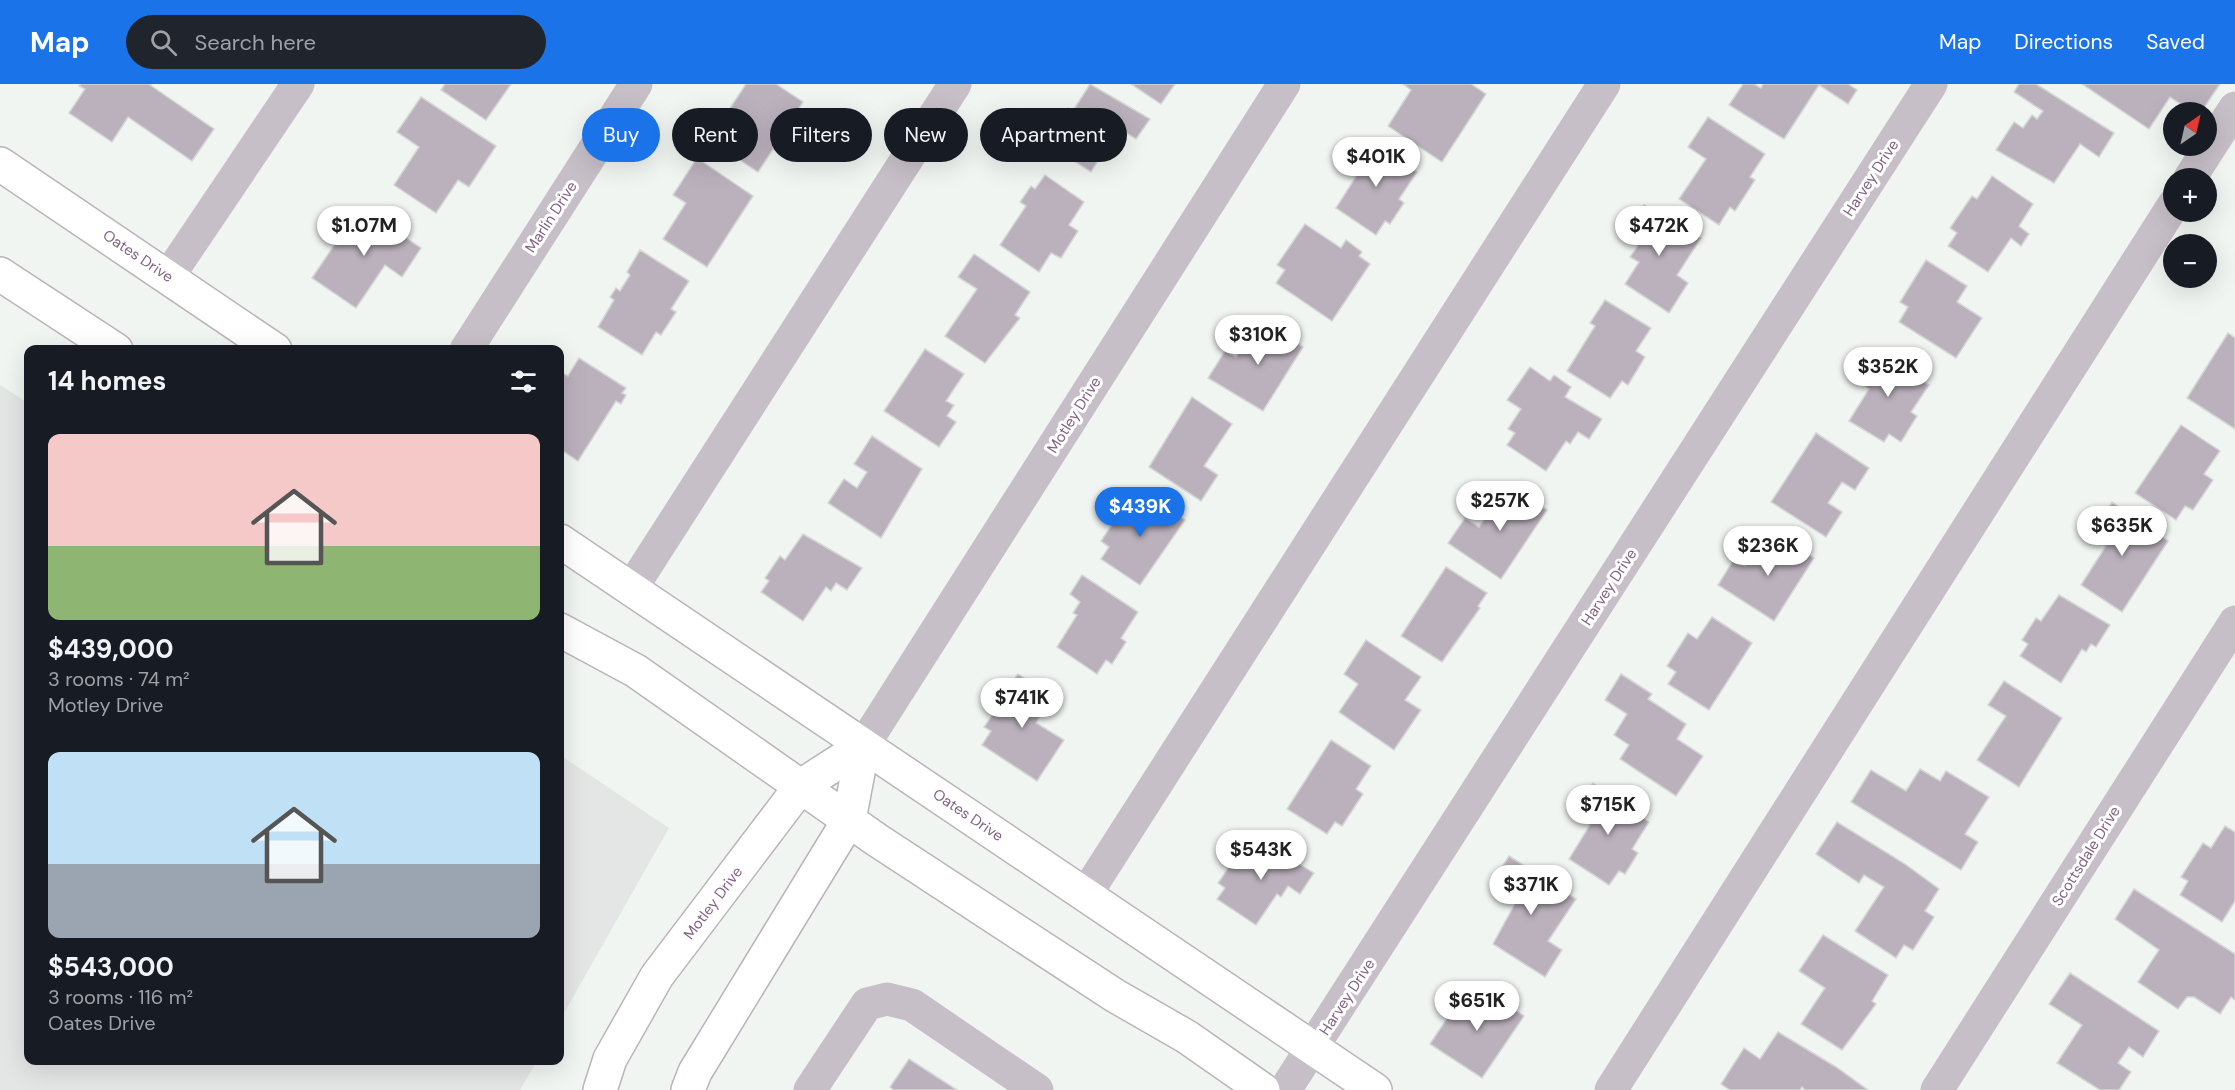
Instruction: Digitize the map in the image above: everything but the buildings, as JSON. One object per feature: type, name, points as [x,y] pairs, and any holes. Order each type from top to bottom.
[{"type":"main road","name":"Oates Drive","points":[[0,164],[268,345]]},
{"type":"main road","points":[[0,274],[108,345]]},
{"type":"main road","points":[[0,293],[48,305]]},
{"type":"main road","name":"Oates Drive","points":[[564,544],[1375,1090]]},
{"type":"main road","points":[[564,632],[636,671],[849,820],[1114,995],[1187,1037],[1263,1090]]},
{"type":"main road","name":"Motley Drive","points":[[600,1090],[610,1059],[657,976],[801,786],[863,746]]},
{"type":"main road","name":"Motley Drive","points":[[688,1090],[695,1072],[849,820],[863,746]]},
{"type":"street","points":[[168,277],[298,84]]},
{"type":"street","name":"Marlin Drive","points":[[469,345],[636,84]]},
{"type":"street","points":[[631,589],[954,84]]},
{"type":"street","name":"Motley Drive","points":[[863,746],[1284,84]]},
{"type":"street","points":[[1086,894],[1604,84]]},
{"type":"street","name":"Harvey Drive","points":[[1285,1090],[1931,84]]},
{"type":"street","points":[[2196,168],[2235,108]]},
{"type":"street","points":[[1611,1090],[2163,221]]},
{"type":"street","name":"Scottsdale Drive","points":[[1937,1090],[2235,622]]},
{"type":"street","points":[[810,1090],[867,1004],[887,999],[912,1005],[1037,1090]]},
{"type":"shaded area","points":[[0,385],[24,400],[24,1065],[535,1065],[520,1090],[0,1090]]},
{"type":"shaded area","points":[[564,758],[669,828],[564,1013]]}]
